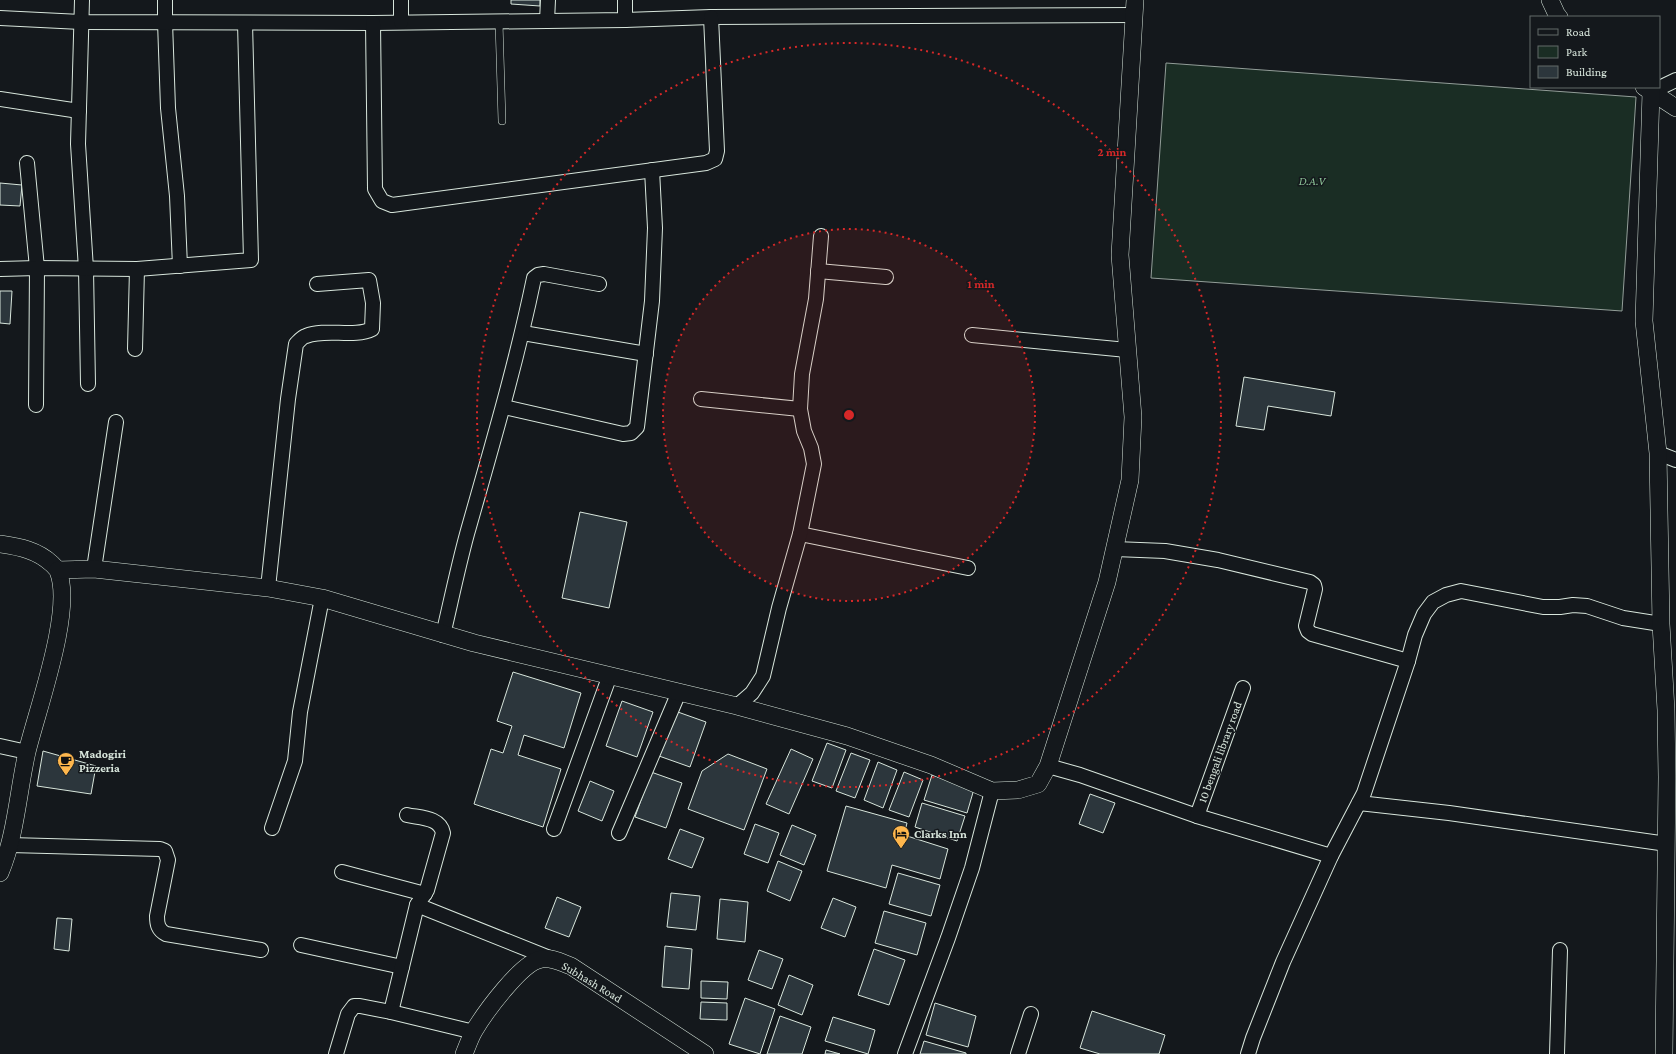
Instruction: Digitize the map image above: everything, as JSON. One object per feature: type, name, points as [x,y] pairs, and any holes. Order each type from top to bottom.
[{"type":"street","points":[[82,0],[78,144],[86,269],[88,384]]},
{"type":"street","points":[[165,0],[168,108],[177,196],[180,266]]},
{"type":"street","points":[[401,22],[402,0]]},
{"type":"street","points":[[548,0],[548,21]]},
{"type":"street","points":[[625,0],[625,20]]},
{"type":"street","points":[[1550,0],[1558,16]]},
{"type":"street","points":[[0,18],[81,22],[499,22],[1134,8],[1120,256],[1133,417],[1130,472],[1107,582],[1048,766],[1038,784],[1018,790],[992,791],[931,765],[847,736],[737,706],[443,634],[322,598],[268,588],[94,569],[58,570]]},
{"type":"street","points":[[373,23],[375,189],[382,201],[392,205],[706,163],[714,159],[717,152],[711,17]]},
{"type":"street","points":[[0,269],[136,269],[251,260],[245,23]]},
{"type":"street","points":[[1660,86],[1676,80]]},
{"type":"street","points":[[1648,90],[1676,108]]},
{"type":"street","points":[[1648,90],[1644,321],[1658,452],[1662,624],[1671,711],[1667,844],[1664,1054]]},
{"type":"street","points":[[0,99],[79,111]]},
{"type":"street","points":[[27,163],[37,268],[36,405]]},
{"type":"street","points":[[504,407],[623,434],[631,433],[636,427],[652,301],[655,228],[652,170]]},
{"type":"street","points":[[737,706],[752,693],[763,676],[779,608],[800,534],[814,464],[811,448],[804,430],[800,409],[802,374],[816,299],[821,236]]},
{"type":"street","points":[[135,350],[136,269]]},
{"type":"street","points":[[818,271],[886,277]]},
{"type":"street","points":[[443,634],[467,536],[504,407],[523,333],[534,278],[538,275],[544,274],[598,284]]},
{"type":"street","points":[[268,588],[288,399],[296,344],[305,336],[333,332],[365,332],[372,329],[373,303],[369,280],[317,284]]},
{"type":"street","points":[[523,333],[646,354]]},
{"type":"street","points":[[972,335],[1127,350]]},
{"type":"street","points":[[701,399],[800,409]]},
{"type":"street","points":[[94,569],[116,422]]},
{"type":"street","points":[[1658,452],[1676,460]]},
{"type":"street","points":[[800,534],[968,568]]},
{"type":"street","points":[[0,544],[26,548],[38,553],[48,560],[58,570],[62,590],[58,633],[27,752],[10,845],[1,867]]},
{"type":"street","points":[[1115,549],[1165,551],[1218,560],[1310,582],[1314,585],[1315,589],[1306,626],[1308,631],[1312,634],[1408,661]]},
{"type":"street","points":[[1248,1054],[1283,962],[1331,856],[1364,793],[1418,628],[1424,614],[1433,602],[1446,595],[1461,591],[1543,607],[1573,605],[1587,606],[1623,618],[1662,624]]},
{"type":"street","points":[[272,828],[295,761],[300,716],[322,598]]},
{"type":"street","points":[[554,829],[610,675]]},
{"type":"street","name":"10 bengali library road","points":[[1198,816],[1243,688]]},
{"type":"street","points":[[619,833],[679,692]]},
{"type":"street","points":[[0,746],[27,752]]},
{"type":"street","points":[[1048,766],[1080,775],[1198,816],[1331,856]]},
{"type":"street","points":[[906,1054],[972,868],[992,791]]},
{"type":"street","points":[[1359,803],[1449,813],[1667,844]]},
{"type":"street","points":[[392,1012],[417,905],[425,894],[444,833],[437,822],[407,816]]},
{"type":"street","points":[[10,845],[160,849],[165,851],[168,860],[157,916],[157,925],[161,932],[261,950]]},
{"type":"street","points":[[342,872],[425,894]]},
{"type":"street","points":[[417,905],[559,962]]},
{"type":"street","points":[[301,945],[402,967]]},
{"type":"street","points":[[1556,1054],[1560,950]]},
{"type":"street","name":"Subhash Road","points":[[464,1054],[474,1032],[504,989],[532,962],[541,959],[552,959],[571,966],[705,1054]]},
{"type":"street","points":[[336,1054],[348,1014],[354,1006],[392,1012],[474,1032]]},
{"type":"street","points":[[1018,1054],[1031,1014]]},
{"type":"lane","points":[[499,22],[502,121]]},
{"type":"green space","name":"D.A.V","points":[[1166,63],[1636,97],[1622,311],[1151,278]]},
{"type":"building","points":[[511,0],[540,0],[540,6],[511,4]]},
{"type":"building","points":[[0,183],[22,185],[20,206],[0,205]]},
{"type":"building","points":[[0,291],[12,291],[10,324],[0,323]]},
{"type":"building","points":[[1244,377],[1335,392],[1331,416],[1268,406],[1264,430],[1236,426]]},
{"type":"building","points":[[580,512],[627,522],[609,608],[562,598]]},
{"type":"building","points":[[513,672],[581,693],[564,748],[524,735],[518,755],[561,769],[543,827],[474,804],[491,749],[503,753],[512,726],[497,721]]},
{"type":"building","points":[[622,701],[653,712],[637,757],[606,746]]},
{"type":"building","points":[[675,711],[706,722],[690,767],[659,756]]},
{"type":"building","points":[[827,743],[846,750],[832,788],[812,781]]},
{"type":"building","points":[[791,749],[813,759],[789,814],[766,804]]},
{"type":"building","name":"Madogiri Pizzeria","points":[[43,751],[96,766],[91,794],[37,786]]},
{"type":"building","points":[[851,753],[870,760],[855,798],[836,791]]},
{"type":"building","points":[[728,754],[767,769],[744,830],[688,809],[702,771]]},
{"type":"building","points":[[878,762],[897,770],[883,808],[864,800]]},
{"type":"building","points":[[651,772],[682,783],[666,828],[635,817]]},
{"type":"building","points":[[904,772],[923,780],[909,817],[889,810]]},
{"type":"building","points":[[932,775],[974,789],[967,813],[924,800]]},
{"type":"building","points":[[590,781],[614,791],[602,821],[578,811]]},
{"type":"building","points":[[1090,794],[1115,803],[1103,833],[1079,824]]},
{"type":"building","points":[[922,803],[965,816],[957,841],[915,827]]},
{"type":"building","points":[[846,806],[907,823],[904,835],[948,849],[940,879],[892,865],[886,888],[827,871]]},
{"type":"building","points":[[755,824],[779,833],[768,863],[744,854]]},
{"type":"building","points":[[792,825],[816,835],[804,865],[780,855]]},
{"type":"building","points":[[680,829],[704,838],[692,868],[668,859]]},
{"type":"building","points":[[778,861],[802,871],[790,901],[767,891]]},
{"type":"building","points":[[898,873],[940,885],[931,916],[889,904]]},
{"type":"building","points":[[671,893],[700,896],[696,930],[667,927]]},
{"type":"building","points":[[557,897],[581,907],[569,937],[545,928]]},
{"type":"building","points":[[833,898],[856,907],[845,937],[821,928]]},
{"type":"building","points":[[720,899],[748,902],[745,942],[717,939]]},
{"type":"building","points":[[884,911],[926,923],[917,955],[875,943]]},
{"type":"building","points":[[57,918],[72,919],[69,951],[54,949]]},
{"type":"building","points":[[665,946],[692,949],[689,989],[662,987]]},
{"type":"building","points":[[874,949],[905,960],[889,1005],[858,995]]},
{"type":"building","points":[[759,950],[783,959],[772,989],[748,980]]},
{"type":"building","points":[[789,975],[813,985],[802,1015],[778,1005]]},
{"type":"building","points":[[701,981],[728,982],[727,999],[701,998]]},
{"type":"building","points":[[745,998],[775,1009],[760,1054],[729,1044]]},
{"type":"building","points":[[701,1002],[727,1003],[727,1020],[700,1019]]},
{"type":"building","points":[[935,1003],[976,1016],[968,1047],[926,1035]]},
{"type":"building","points":[[1092,1011],[1165,1035],[1159,1054],[1100,1054],[1080,1048]]},
{"type":"building","points":[[780,1016],[811,1027],[802,1054],[767,1054]]},
{"type":"building","points":[[833,1017],[875,1030],[868,1054],[825,1041]]},
{"type":"building","points":[[924,1041],[966,1053],[966,1054],[920,1054]]},
{"type":"building","points":[[826,1050],[840,1054],[825,1054]]},
{"type":"place","name":"Madogiri Pizzeria","points":[[66,776]]},
{"type":"place","name":"Clarks Inn","points":[[901,849]]}]
